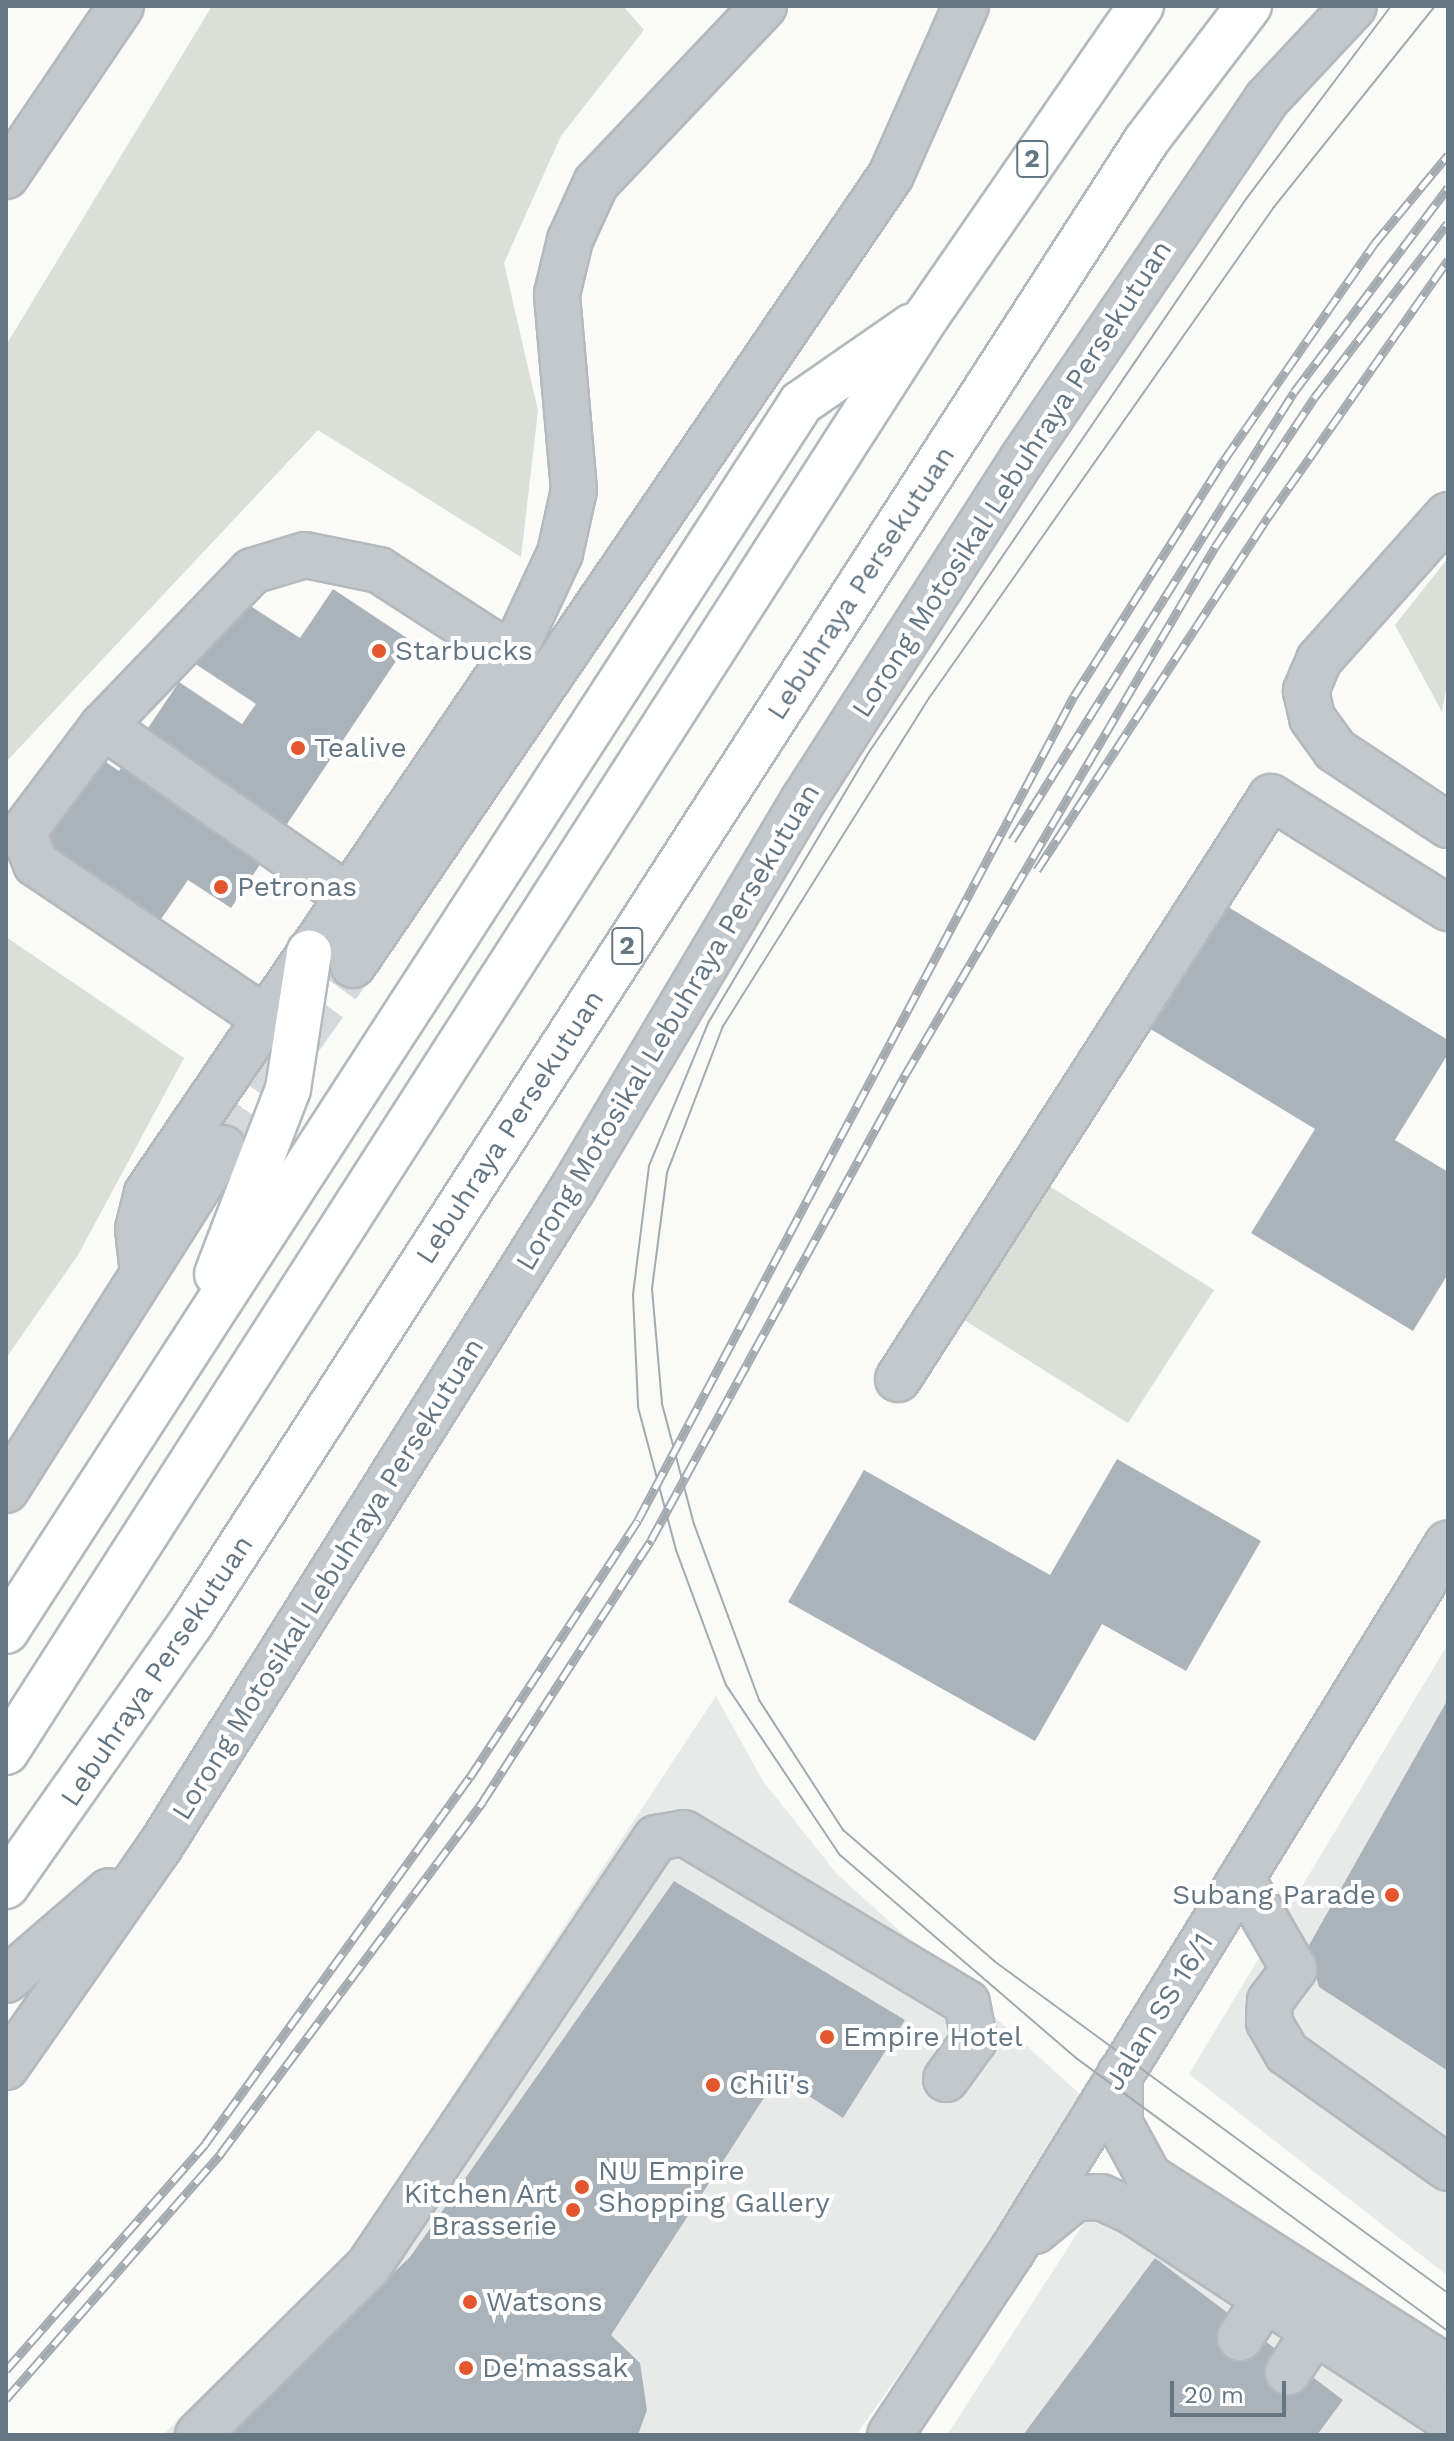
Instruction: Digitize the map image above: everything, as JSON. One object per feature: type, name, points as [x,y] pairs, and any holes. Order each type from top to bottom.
[{"type":"highway","name":"2","points":[[6,1752],[927,316],[1141,6]]},
{"type":"highway","name":"Lebuhraya Persekutuan","points":[[6,1886],[191,1623],[1146,141],[1249,6]]},
{"type":"highway","points":[[6,1631],[801,403],[927,316]]},
{"type":"highway","points":[[199,1337],[288,1089],[309,953]]},
{"type":"street","points":[[6,176],[121,6]]},
{"type":"street","points":[[353,965],[874,201],[966,6]]},
{"type":"street","name":"Lorong Motosikal Lebuhraya Persekutuan","points":[[6,2067],[159,1848],[573,1188],[804,799],[1023,458],[1267,99],[1354,6]]},
{"type":"street","points":[[143,1273],[138,1229],[147,1193],[263,1017],[512,656],[560,553],[574,490],[557,294],[570,240],[596,183],[751,10]]},
{"type":"street","points":[[1448,515],[1319,660],[1306,691],[1312,718],[1335,750],[1448,825]]},
{"type":"street","points":[[263,1017],[36,864],[26,849],[23,832],[103,726],[252,571],[305,555],[379,570],[512,656]]},
{"type":"street","points":[[103,726],[348,897]]},
{"type":"street","points":[[898,1379],[1271,797],[1448,908]]},
{"type":"street","points":[[6,1490],[223,1148]]},
{"type":"street","name":"Jalan SS 16/1","points":[[890,2435],[1012,2251],[1445,1554]]},
{"type":"street","points":[[198,2435],[368,2267],[656,1838],[684,1833],[967,2003],[974,2040],[946,2079]]},
{"type":"street","points":[[6,1980],[159,1848]]},
{"type":"street","points":[[1242,1879],[1294,1969],[1270,2001],[1269,2022],[1287,2053],[1448,2168]]},
{"type":"street","points":[[1120,2074],[1120,2124],[1149,2177],[1448,2368]]},
{"type":"street","points":[[1012,2251],[1075,2198],[1101,2197],[1265,2299],[1448,2419]]},
{"type":"street","points":[[1240,2338],[1265,2299]]},
{"type":"street","points":[[1288,2372],[1315,2331]]},
{"type":"shaded area","points":[[212,6],[623,6],[644,30],[561,136],[504,263],[538,411],[521,557],[318,430],[6,762],[6,345]]},
{"type":"shaded area","points":[[1448,558],[1448,679],[1442,712],[1395,625]]},
{"type":"shaded area","points":[[6,937],[184,1058],[78,1255],[6,1358]]},
{"type":"shaded area","points":[[1046,1184],[1214,1290],[1128,1423],[961,1318]]},
{"type":"shaded area","points":[[1448,1644],[1448,2276],[1189,2074]]},
{"type":"shaded area","points":[[716,1696],[763,1781],[837,1874],[1082,2096],[982,2258],[856,2435],[163,2435],[348,2254]]},
{"type":"shaded area","points":[[1093,2209],[1435,2435],[947,2435]]},
{"type":"building","points":[[333,589],[410,640],[231,908],[188,880],[157,925],[28,840],[88,750],[119,771],[179,682],[242,724],[256,704],[188,659],[232,594],[300,638]]},
{"type":"building","points":[[1215,899],[1448,1040],[1448,1054],[1395,1140],[1448,1172],[1448,1274],[1413,1331],[1251,1233],[1315,1129],[1139,1022]]},
{"type":"building","points":[[1117,1459],[1261,1541],[1186,1671],[1102,1624],[1035,1741],[788,1602],[864,1470],[1050,1575]]},
{"type":"building","name":"Subang Parade","points":[[1448,1699],[1448,2071],[1319,1987],[1308,1947]]},
{"type":"building","name":"NU Empire Shopping Gallery","points":[[674,1881],[905,2020],[843,2118],[778,2076],[611,2335],[640,2363],[647,2410],[638,2435],[224,2435],[410,2257]]},
{"type":"building","points":[[1155,2258],[1343,2400],[1317,2435],[1023,2435]]},
{"type":"tunnel","points":[[223,1148],[353,965]]},
{"type":"tram line","points":[[1391,6],[1246,199],[869,752],[709,1021],[649,1166],[633,1295],[638,1407],[676,1550],[726,1685],[840,1855],[1076,2058],[1448,2331]]},
{"type":"tram line","points":[[1435,6],[1274,207],[929,698],[723,1026],[667,1173],[652,1289],[662,1404],[694,1524],[759,1700],[843,1830],[994,1961],[1448,2293]]},
{"type":"railway","points":[[6,2370],[205,2144],[470,1777],[638,1520],[1074,696],[1224,460],[1374,244],[1448,155]]},
{"type":"railway","points":[[1012,840],[1294,392],[1448,188]]},
{"type":"railway","points":[[6,2399],[221,2153],[483,1801],[651,1540],[905,1075],[1215,547],[1314,398],[1448,223]]},
{"type":"railway","points":[[1037,870],[1268,517],[1448,260]]},
{"type":"place","name":"Starbucks","points":[[379,651]]},
{"type":"place","name":"Tealive","points":[[298,748]]},
{"type":"place","name":"Petronas","points":[[221,887]]},
{"type":"place","name":"Subang Parade","points":[[1392,1895]]},
{"type":"place","name":"Empire Hotel","points":[[827,2037]]},
{"type":"place","name":"Chili's","points":[[713,2085]]},
{"type":"place","name":"NU Empire Shopping Gallery","points":[[582,2187]]},
{"type":"place","name":"Kitchen Art Brasserie","points":[[573,2210]]},
{"type":"place","name":"Watsons","points":[[470,2302]]},
{"type":"place","name":"De'massak","points":[[466,2368]]}]
